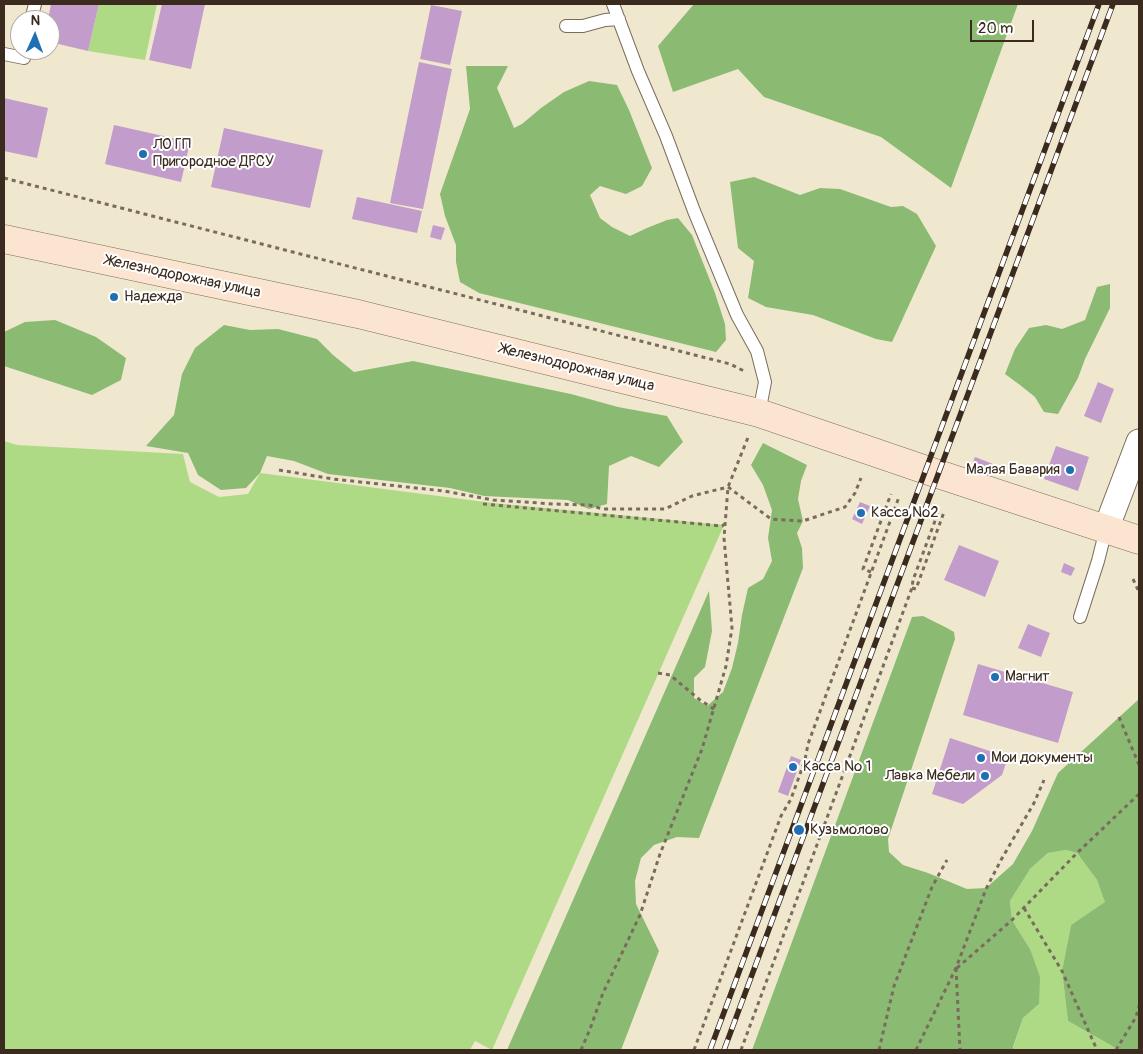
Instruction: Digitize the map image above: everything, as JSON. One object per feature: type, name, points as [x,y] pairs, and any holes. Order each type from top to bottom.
[{"type":"main road","name":"Железнодорожная улица","points":[[4,239],[358,314],[758,413],[1139,540]]},
{"type":"street","points":[[1106,529],[1139,442]]},
{"type":"lane","points":[[613,4],[638,71],[666,136],[697,220],[737,314],[757,351],[765,382],[758,413]]},
{"type":"lane","points":[[566,26],[583,26],[604,20],[619,19]]},
{"type":"lane","points":[[1080,617],[1106,529]]},
{"type":"path","points":[[4,178],[730,364],[765,382]]},
{"type":"path","points":[[581,1050],[603,993],[640,915],[660,854],[702,749],[726,666],[732,628],[724,538],[728,486],[758,413]]},
{"type":"path","points":[[279,470],[333,479],[444,491],[493,500],[589,505],[603,509],[665,509],[692,496],[728,486]]},
{"type":"path","points":[[728,486],[770,519],[803,521],[846,507],[855,493],[861,478]]},
{"type":"path","points":[[871,572],[863,569],[891,494]]},
{"type":"path","points":[[694,1050],[781,816],[794,791],[805,760],[808,744],[899,497]]},
{"type":"path","points":[[483,504],[722,526],[726,524]]},
{"type":"path","points":[[741,1050],[912,588],[913,580],[938,510]]},
{"type":"path","points":[[912,588],[916,589],[944,512]]},
{"type":"path","points":[[1132,579],[1139,592]]},
{"type":"path","points":[[658,673],[670,676],[714,709]]},
{"type":"path","points":[[1119,717],[1139,765]]},
{"type":"path","points":[[916,1050],[956,968],[986,888],[1034,803],[1044,780]]},
{"type":"path","points":[[956,968],[1012,920],[1077,853],[1139,794]]},
{"type":"path","points":[[879,1050],[894,986],[932,887],[947,860]]},
{"type":"path","points":[[1024,908],[1062,972],[1097,1050]]},
{"type":"path","points":[[956,968],[960,1050]]},
{"type":"path","points":[[1116,1050],[1136,1017],[1139,1006]]},
{"type":"green space","points":[[99,4],[157,4],[145,60],[88,51]]},
{"type":"green space","points":[[694,4],[1018,4],[951,188],[881,137],[764,97],[738,69],[673,92],[658,46]]},
{"type":"green space","points":[[466,66],[508,66],[497,88],[514,128],[564,92],[589,81],[617,85],[652,168],[642,186],[626,194],[600,186],[590,195],[600,218],[612,227],[630,236],[667,220],[678,218],[692,235],[725,324],[726,340],[716,352],[479,293],[460,282],[456,262],[456,245],[445,216],[440,194],[470,109]]},
{"type":"green space","points":[[754,177],[800,195],[820,188],[840,189],[891,207],[903,206],[917,214],[936,246],[892,342],[876,339],[813,315],[766,307],[748,298],[754,261],[738,248],[730,182]]},
{"type":"green space","points":[[1110,284],[1110,308],[1085,359],[1078,378],[1058,414],[1044,412],[1035,397],[1005,374],[1015,349],[1029,328],[1046,325],[1062,329],[1085,320],[1097,287]]},
{"type":"green space","points":[[55,320],[96,337],[126,358],[121,380],[92,395],[4,366],[4,332],[25,322]]},
{"type":"green space","points":[[224,325],[250,330],[278,329],[317,339],[354,372],[413,361],[571,394],[618,407],[667,416],[683,442],[659,467],[631,456],[609,466],[607,504],[589,509],[568,500],[484,496],[450,488],[328,474],[294,461],[267,456],[260,473],[246,488],[221,490],[198,475],[188,453],[146,446],[174,415],[182,374],[195,348]]},
{"type":"green space","points":[[4,441],[17,445],[183,454],[190,482],[219,497],[248,494],[260,473],[493,503],[724,525],[492,1050],[475,1041],[470,1050],[4,1050]]},
{"type":"green space","points":[[763,443],[807,465],[801,481],[798,499],[803,521],[797,533],[802,548],[803,568],[699,838],[677,837],[654,845],[641,858],[635,881],[636,904],[659,951],[621,1050],[507,1050],[709,591],[712,631],[705,667],[694,678],[694,698],[707,706],[723,692],[732,668],[748,588],[763,579],[772,561],[768,538],[772,510],[763,485],[751,465]]},
{"type":"green space","points":[[923,616],[954,632],[955,639],[888,839],[889,852],[903,865],[967,889],[986,888],[1013,864],[1032,831],[1058,773],[1139,699],[1139,1050],[1119,1050],[1068,1021],[1062,971],[1071,925],[1105,902],[1097,880],[1077,853],[1066,850],[1048,853],[1030,869],[1010,901],[1012,920],[1030,949],[1040,977],[1039,1004],[1023,1018],[1013,1050],[752,1050],[912,617]]},
{"type":"green space","points":[[1066,850],[1077,853],[1097,880],[1106,902],[1071,925],[1062,971],[1068,1021],[1119,1050],[1013,1050],[1023,1018],[1039,1004],[1030,949],[1012,920],[1010,901],[1029,870],[1048,853]]},
{"type":"building","points":[[51,4],[99,4],[88,51],[60,44],[60,10],[50,10]]},
{"type":"building","points":[[162,4],[205,4],[191,69],[149,60]]},
{"type":"building","points":[[431,5],[462,11],[450,65],[420,59]]},
{"type":"building","points":[[419,62],[452,69],[423,209],[390,203]]},
{"type":"building","points":[[4,98],[48,108],[37,158],[4,151]]},
{"type":"building","points":[[114,125],[190,142],[181,182],[105,164]]},
{"type":"building","points":[[224,128],[323,150],[310,208],[211,187]]},
{"type":"building","points":[[357,197],[422,211],[417,233],[352,219]]},
{"type":"building","points":[[433,225],[445,228],[441,240],[430,237]]},
{"type":"building","points":[[1098,382],[1114,389],[1101,423],[1084,416]]},
{"type":"building","points":[[1056,446],[1089,457],[1078,491],[1044,479]]},
{"type":"building","points":[[975,457],[993,464],[986,482],[968,475]]},
{"type":"building","name":"Касса №2","points":[[860,502],[870,506],[862,524],[852,519]]},
{"type":"building","points":[[959,545],[999,561],[985,597],[944,580]]},
{"type":"building","points":[[1064,563],[1075,568],[1071,576],[1061,572]]},
{"type":"building","points":[[1028,624],[1050,633],[1041,657],[1018,648]]},
{"type":"building","points":[[978,664],[1073,692],[1058,743],[963,715]]},
{"type":"building","points":[[950,738],[1008,757],[1002,775],[963,804],[932,794]]},
{"type":"building","points":[[791,756],[801,760],[788,796],[778,792]]},
{"type":"railway","points":[[710,1050],[1099,4]]},
{"type":"railway","points":[[724,1050],[1113,4]]},
{"type":"place","name":"ЛО ГП Пригородное ДРСУ","points":[[143,154]]},
{"type":"place","name":"Надежда","points":[[114,297]]},
{"type":"place","name":"Малая Бавария","points":[[1070,470]]},
{"type":"place","name":"Касса №2","points":[[861,513]]},
{"type":"place","name":"Магнит","points":[[995,677]]},
{"type":"place","name":"Мои документы","points":[[981,758]]},
{"type":"place","name":"Касса № 1","points":[[793,767]]},
{"type":"place","name":"Лавка Мебели","points":[[985,776]]},
{"type":"place","name":"Кузьмолово","points":[[799,830]]}]
